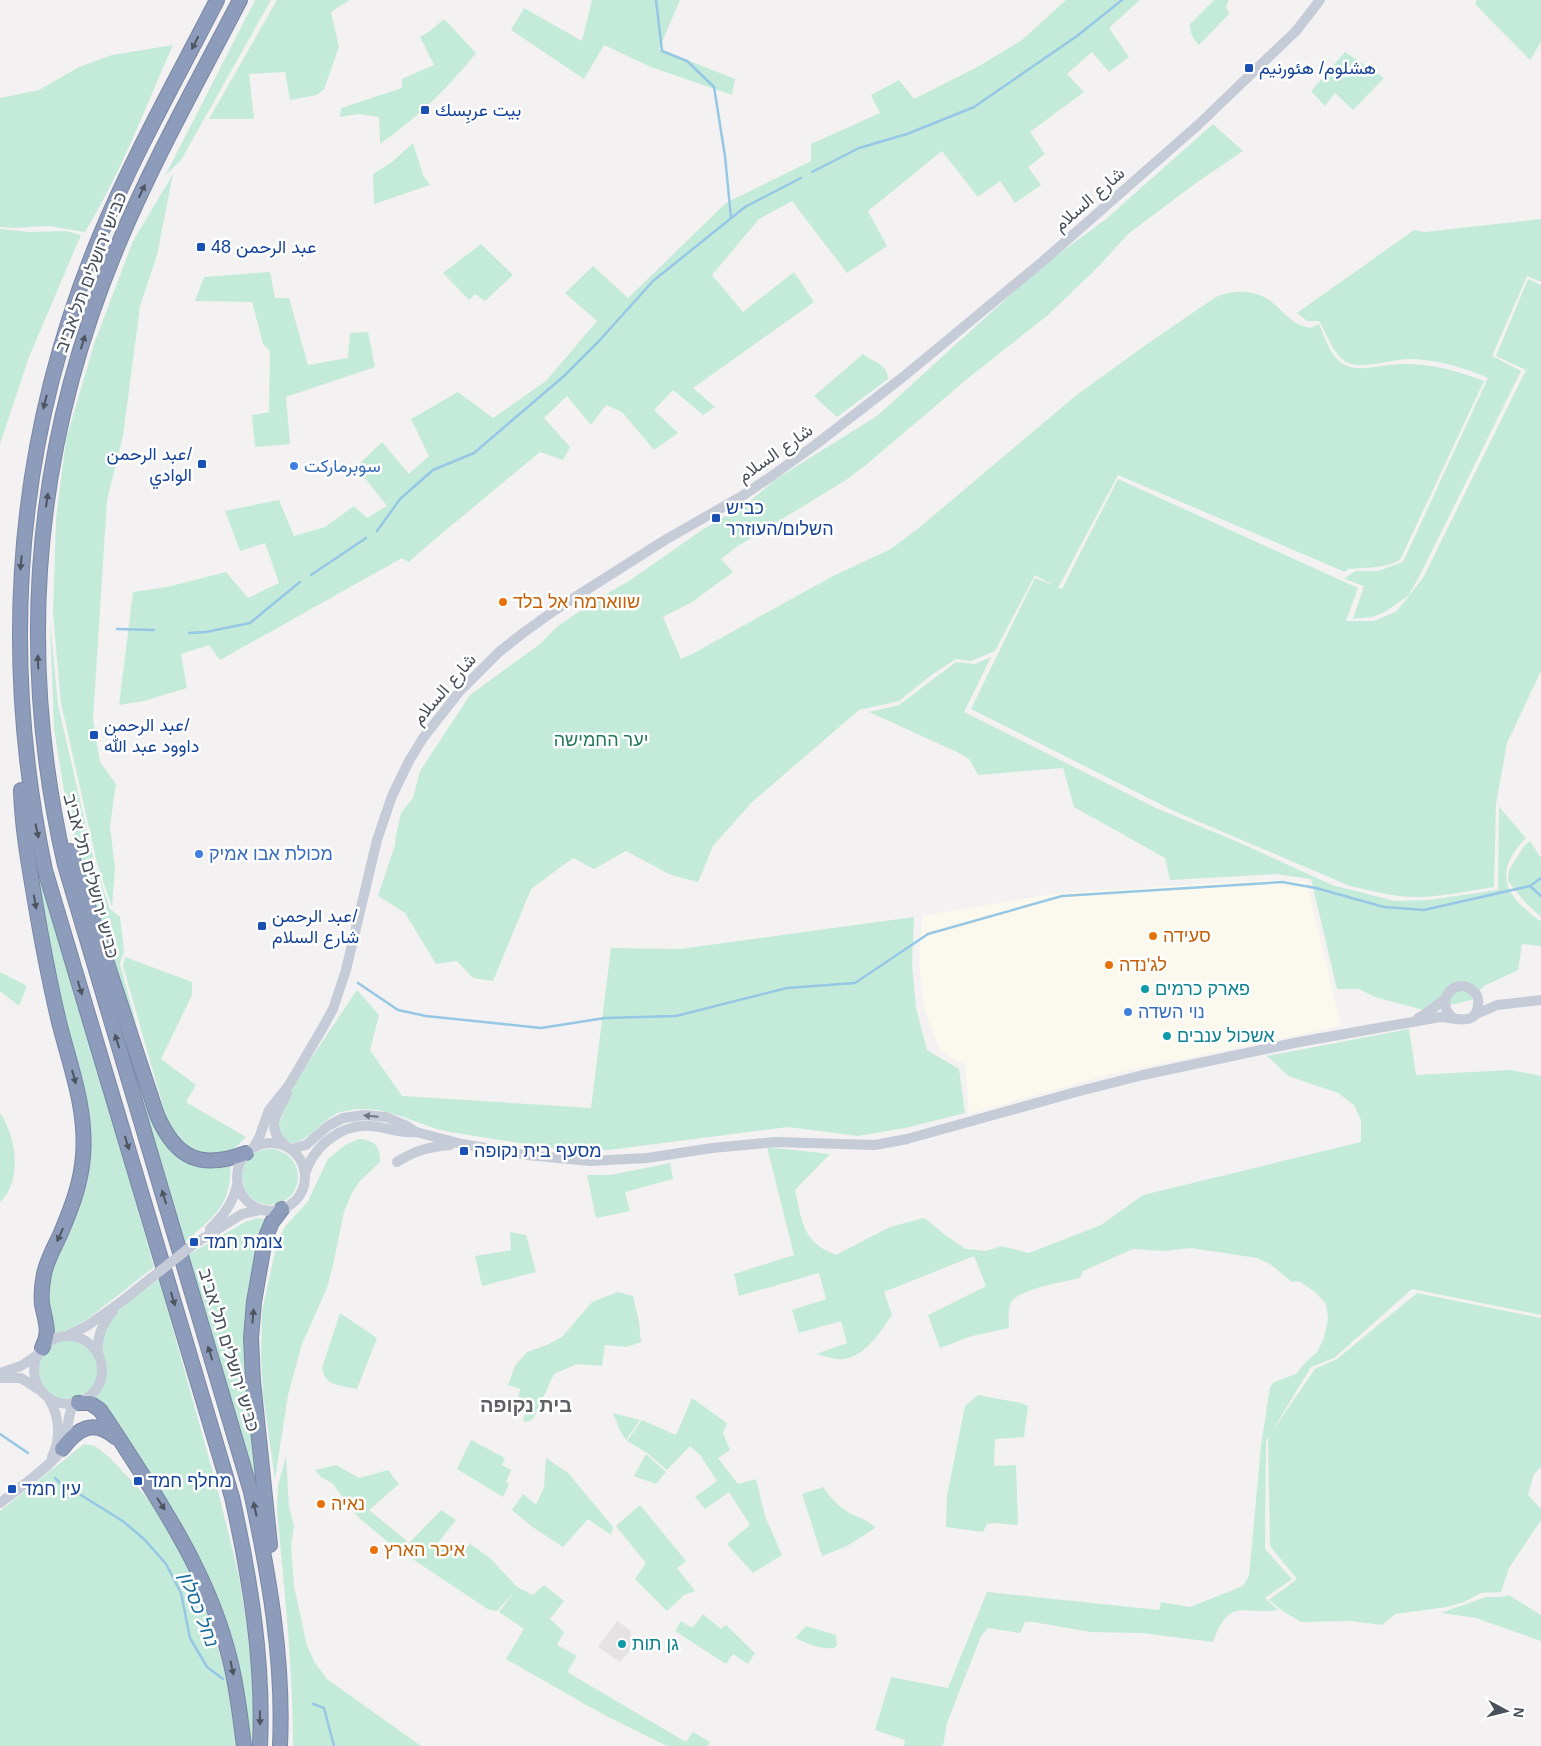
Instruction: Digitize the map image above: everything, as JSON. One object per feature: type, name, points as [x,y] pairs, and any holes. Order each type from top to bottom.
[{"type":"highway","name":"כביש ירושלים תל אביב","points":[[217,0],[121,188],[88,265],[61,343],[40,424],[27,497],[20,578],[18,661],[23,746],[28,787],[45,870],[232,1497],[245,1556],[254,1617],[259,1679],[260,1746]]},
{"type":"highway","name":"כביש ירושלים תל אביב","points":[[240,0],[128,221],[90,318],[76,364],[53,461],[42,539],[38,620],[40,711],[48,784],[65,865],[251,1492],[264,1553],[274,1615],[279,1678],[280,1746]]},
{"type":"highway","points":[[18,661],[21,794],[26,842],[50,982],[80,1103],[84,1129],[82,1168],[76,1192],[69,1214],[47,1264],[42,1282],[42,1304],[48,1329],[46,1340],[41,1350]]},
{"type":"highway","points":[[40,711],[54,786],[74,862],[157,1116],[163,1129],[178,1149],[197,1159],[218,1160],[250,1150]]},
{"type":"highway","points":[[279,1678],[273,1570],[253,1381],[251,1338],[254,1302],[265,1240],[272,1222],[282,1209]]},
{"type":"highway","points":[[76,1404],[87,1402],[96,1406],[169,1516],[189,1551],[219,1620],[229,1655],[237,1690],[244,1746]]},
{"type":"highway","points":[[62,1449],[76,1434],[95,1427],[107,1431],[122,1444]]},
{"type":"main road","name":"شارع السلام","points":[[250,1150],[260,1138],[269,1110],[289,1084],[322,1030],[336,998],[354,942],[377,840],[392,796],[409,761],[423,738],[466,684],[499,652],[558,608],[665,540],[766,480],[903,377],[1047,257],[1191,132],[1296,30],[1320,0]]},
{"type":"main road","points":[[1408,1022],[1427,1013],[1445,998],[1452,989],[1457,987],[1468,988],[1476,995],[1492,1001],[1508,1003]]},
{"type":"main road","points":[[1474,1016],[1478,1006],[1476,995]]},
{"type":"main road","points":[[1445,998],[1446,1010],[1453,1018]]},
{"type":"main road","points":[[205,1235],[228,1207],[237,1184],[238,1167],[250,1150],[269,1142],[288,1147],[306,1145],[328,1126],[343,1118],[352,1116],[386,1117],[416,1132],[462,1144],[543,1157],[608,1161],[776,1142],[875,1145],[907,1139],[1076,1092],[1143,1076],[1300,1042],[1408,1022],[1440,1017],[1464,1020],[1490,1007],[1508,1003],[1541,1000]]},
{"type":"main road","name":"شارع السلام","points":[[288,1147],[276,1135],[273,1125],[289,1084]]},
{"type":"main road","points":[[0,1373],[25,1364],[51,1340],[87,1326],[118,1304],[205,1235],[242,1214],[261,1210],[272,1211],[292,1204],[299,1196],[303,1186],[308,1163],[321,1146],[348,1129],[371,1126],[404,1133],[416,1132]]},
{"type":"main road","points":[[397,1162],[413,1152],[424,1148],[462,1144]]},
{"type":"main road","points":[[288,1147],[300,1160],[305,1175]]},
{"type":"main road","points":[[237,1184],[247,1202],[261,1210]]},
{"type":"main road","points":[[0,1503],[58,1456],[67,1434],[70,1412],[76,1404],[89,1397],[99,1385],[102,1369],[97,1341],[100,1330],[118,1304]]},
{"type":"main road","points":[[64,1336],[83,1339],[98,1354]]},
{"type":"main road","points":[[38,1389],[34,1372],[35,1361],[41,1350]]},
{"type":"main road","points":[[0,1378],[21,1378],[49,1399],[58,1403],[76,1404]]},
{"type":"main road","points":[[48,1465],[56,1447],[58,1434],[56,1412],[49,1399]]},
{"type":"shaded area","points":[[1267,880],[1306,881],[1341,1026],[1111,1074],[969,1114],[965,1064],[950,1058],[939,1048],[924,1008],[919,964],[922,916],[1059,893]]},
{"type":"shaded area","points":[[617,1621],[631,1631],[629,1652],[620,1662],[598,1647]]},
{"type":"green space","points":[[255,0],[271,0],[181,160],[165,176]]},
{"type":"green space","points":[[277,0],[350,0],[331,12],[339,47],[324,89],[317,95],[290,100],[285,72],[249,74],[254,119],[209,119]]},
{"type":"green space","points":[[592,0],[680,0],[659,49],[735,79],[732,95],[651,67],[604,45],[584,79],[511,30],[524,8],[582,41]]},
{"type":"green space","points":[[1066,0],[1140,0],[1109,28],[1129,57],[1109,72],[1092,52],[1067,74],[1084,92],[1030,132],[1045,154],[1028,167],[1041,185],[1015,203],[1000,181],[978,197],[942,151],[868,211],[887,246],[847,273],[792,201],[759,219],[712,275],[743,312],[794,272],[814,302],[693,388],[715,407],[703,415],[673,390],[654,410],[678,433],[654,450],[622,412],[606,405],[591,425],[567,396],[544,418],[570,447],[563,460],[540,452],[409,562],[402,558],[220,660],[209,645],[181,654],[187,688],[144,701],[119,705],[133,592],[167,587],[226,572],[248,598],[279,583],[265,543],[240,551],[225,511],[279,500],[294,536],[325,527],[354,506],[367,518],[387,506],[356,467],[382,442],[409,474],[429,456],[411,419],[458,392],[493,418],[546,381],[597,321],[565,293],[593,266],[628,298],[726,203],[811,161],[811,144],[880,113],[871,95],[899,80],[914,99],[979,66],[1022,40]]},
{"type":"green space","points":[[1214,0],[1229,0],[1226,6],[1229,14],[1199,45],[1192,36],[1190,24]]},
{"type":"green space","points":[[1477,0],[1541,0],[1541,42],[1530,60],[1475,4]]},
{"type":"green space","points":[[444,19],[476,53],[431,102],[380,144],[379,117],[358,114],[340,117],[341,108],[402,88],[402,79],[434,65],[420,37]]},
{"type":"green space","points":[[173,45],[121,164],[85,232],[49,226],[0,227],[0,98],[39,90],[79,67],[112,55]]},
{"type":"green space","points":[[1345,52],[1384,78],[1353,110],[1335,93],[1325,106],[1311,91]]},
{"type":"green space","name":"יער החמישה","points":[[1213,124],[1243,151],[1196,183],[1128,234],[1099,266],[1048,315],[967,379],[866,465],[846,480],[738,546],[721,559],[733,572],[692,602],[663,617],[681,659],[833,576],[891,549],[920,527],[1074,397],[1147,344],[1216,297],[1229,293],[1250,292],[1263,296],[1300,325],[1311,328],[1319,324],[1332,353],[1345,365],[1358,368],[1398,364],[1425,365],[1455,371],[1484,381],[1400,560],[1381,566],[1348,569],[1345,572],[1118,475],[1058,588],[1062,589],[1118,479],[1358,588],[1346,621],[1374,621],[1397,611],[1423,578],[1526,370],[1496,356],[1528,279],[1541,285],[1541,671],[1507,743],[1496,804],[1494,887],[1439,896],[1411,897],[1385,894],[1350,886],[1176,812],[971,709],[1035,578],[1053,585],[1035,575],[995,651],[971,661],[956,659],[930,676],[899,701],[859,710],[752,802],[713,846],[698,882],[671,875],[626,851],[594,869],[573,858],[531,889],[493,981],[473,978],[457,961],[436,964],[405,913],[378,896],[395,845],[401,813],[413,798],[420,771],[470,695],[540,644],[558,626],[596,600],[629,581],[702,530],[748,503],[776,479],[877,416],[1040,268],[1106,219]]},
{"type":"green space","points":[[413,143],[423,175],[430,185],[374,204],[373,174],[392,162]]},
{"type":"green space","points":[[173,174],[157,255],[140,306],[123,436],[107,500],[93,720],[100,762],[116,784],[110,826],[115,869],[112,907],[97,863],[61,703],[53,614],[56,519],[66,440],[94,344],[133,241]]},
{"type":"green space","points":[[1541,219],[1541,282],[1527,276],[1492,356],[1521,371],[1408,596],[1385,612],[1372,617],[1353,619],[1364,586],[1344,579],[1355,571],[1378,571],[1403,562],[1488,378],[1449,364],[1428,360],[1407,359],[1367,365],[1346,362],[1337,354],[1319,321],[1307,321],[1297,313],[1414,230],[1424,232]]},
{"type":"green space","points":[[0,229],[29,232],[66,231],[81,235],[29,357],[0,444]]},
{"type":"green space","points":[[481,244],[513,275],[485,301],[475,294],[469,300],[443,273]]},
{"type":"green space","points":[[270,272],[275,298],[289,298],[308,365],[348,358],[350,333],[368,332],[375,367],[286,397],[290,444],[255,447],[252,415],[269,412],[270,351],[263,344],[252,302],[195,301],[204,277]]},
{"type":"green space","points":[[863,354],[883,366],[888,379],[837,417],[814,396]]},
{"type":"green space","points":[[50,620],[58,705],[94,861],[110,909],[120,917],[124,951],[120,964],[138,1030],[118,979],[68,816],[54,728]]},
{"type":"green space","points":[[991,657],[964,712],[1158,809],[1238,842],[1332,885],[1395,901],[1428,900],[1498,890],[1499,807],[1526,838],[1518,846],[1508,863],[1506,880],[1514,897],[1541,921],[1541,946],[1522,944],[1518,970],[1484,986],[1471,1000],[1427,1011],[1375,997],[1359,989],[1337,989],[1311,879],[1275,874],[1170,880],[1165,858],[1074,807],[1063,768],[978,775],[969,759],[957,752],[869,712],[899,705],[956,662],[975,664]]},
{"type":"green space","points":[[26,808],[154,1267],[85,1321],[52,1337],[53,1325],[47,1296],[50,1271],[85,1181],[65,1023],[42,908]]},
{"type":"green space","points":[[1530,841],[1541,858],[1541,917],[1525,902],[1508,881],[1509,870],[1524,846]]},
{"type":"green space","points":[[914,917],[912,964],[916,1008],[927,1050],[959,1069],[965,1113],[905,1128],[858,1136],[788,1127],[609,1150],[564,1150],[450,1132],[386,1112],[359,1109],[336,1114],[308,1136],[294,1143],[288,1142],[283,1138],[278,1128],[293,1085],[357,990],[379,1015],[370,1050],[402,1096],[591,1108],[611,948],[680,949]]},
{"type":"green space","points":[[125,957],[192,982],[192,995],[161,1059],[196,1085],[186,1102],[246,1137],[232,1150],[218,1154],[195,1151],[182,1144],[174,1134],[166,1117],[123,966]]},
{"type":"green space","points":[[0,972],[27,986],[19,1006],[0,991]]},
{"type":"green space","points":[[115,1006],[158,1132],[165,1144],[175,1153],[231,1164],[230,1180],[223,1203],[208,1222],[183,1244]]},
{"type":"green space","points":[[1409,1029],[1416,1075],[1511,1070],[1541,1076],[1541,1315],[1412,1289],[1334,1358],[1311,1367],[1271,1433],[1315,1369],[1337,1359],[1417,1293],[1541,1318],[1541,1467],[1534,1474],[1528,1495],[1541,1509],[1541,1520],[1509,1568],[1501,1592],[1481,1593],[1464,1602],[1447,1607],[1395,1614],[1382,1625],[1351,1621],[1301,1622],[1284,1612],[1269,1600],[1297,1579],[1270,1546],[1268,1438],[1266,1440],[1265,1549],[1292,1579],[1265,1598],[1278,1610],[1246,1610],[1231,1613],[1225,1618],[1213,1642],[1142,1633],[1090,1632],[1033,1622],[1025,1622],[1020,1633],[988,1628],[981,1636],[947,1723],[943,1746],[904,1746],[905,1740],[875,1730],[891,1677],[948,1688],[987,1592],[1159,1610],[1161,1602],[1190,1607],[1243,1586],[1249,1576],[1261,1446],[1270,1387],[1274,1382],[1296,1374],[1317,1352],[1324,1338],[1328,1318],[1326,1304],[1315,1292],[1299,1281],[1292,1282],[1270,1264],[1257,1258],[1191,1248],[1165,1251],[1133,1249],[1083,1271],[1080,1278],[1034,1289],[1017,1296],[1009,1307],[1009,1328],[972,1336],[940,1348],[928,1315],[986,1286],[974,1256],[884,1292],[892,1315],[872,1342],[858,1354],[840,1359],[816,1354],[847,1343],[841,1321],[799,1333],[792,1310],[826,1299],[819,1273],[739,1296],[734,1274],[794,1255],[767,1147],[830,1154],[795,1190],[802,1221],[810,1237],[816,1244],[836,1255],[890,1227],[924,1218],[966,1249],[986,1251],[1001,1246],[1029,1253],[1101,1225],[1143,1195],[1361,1142],[1361,1120],[1354,1105],[1338,1093],[1288,1076],[1267,1056]]},
{"type":"green space","points":[[0,1113],[10,1134],[15,1158],[12,1182],[0,1202]]},
{"type":"green space","points":[[359,1139],[376,1145],[380,1162],[359,1182],[344,1212],[327,1288],[302,1344],[288,1395],[275,1479],[263,1395],[261,1355],[262,1311],[277,1243],[284,1228],[308,1201],[328,1159],[345,1145]]},
{"type":"green space","points":[[264,1149],[276,1149],[290,1157],[298,1171],[296,1188],[290,1197],[276,1205],[264,1205],[254,1200],[247,1193],[242,1183],[242,1171],[247,1161],[254,1154]]},
{"type":"green space","points":[[670,1163],[673,1179],[625,1192],[630,1211],[596,1218],[587,1175],[610,1175]]},
{"type":"green space","points":[[257,1218],[267,1219],[248,1301],[263,1516],[188,1255],[245,1222]]},
{"type":"green space","points":[[510,1232],[526,1235],[536,1272],[482,1286],[475,1256],[511,1250]]},
{"type":"green space","points":[[159,1279],[218,1491],[239,1576],[254,1695],[256,1746],[248,1746],[197,1555],[208,1614],[231,1693],[238,1746],[0,1746],[0,1511],[84,1444],[95,1446],[110,1458],[153,1504],[89,1400],[98,1392],[104,1376],[102,1342],[108,1323],[120,1308]]},
{"type":"green space","points":[[618,1292],[633,1296],[641,1342],[627,1347],[605,1345],[602,1366],[577,1364],[554,1374],[533,1419],[528,1422],[523,1421],[527,1402],[518,1400],[520,1389],[508,1385],[515,1366],[527,1352],[562,1337],[592,1302]]},
{"type":"green space","points":[[340,1313],[377,1338],[357,1389],[330,1382],[326,1379],[322,1368]]},
{"type":"green space","points":[[68,1340],[84,1345],[89,1349],[93,1354],[98,1370],[93,1386],[89,1391],[84,1395],[68,1400],[52,1395],[47,1391],[43,1386],[38,1370],[43,1354],[47,1349],[52,1345]]},
{"type":"green space","points":[[978,1395],[1028,1406],[1024,1437],[995,1439],[994,1466],[1016,1465],[1018,1525],[987,1524],[983,1532],[946,1527],[947,1496],[965,1406]]},
{"type":"green space","points":[[692,1398],[727,1423],[723,1433],[730,1450],[718,1458],[738,1484],[756,1479],[765,1516],[782,1555],[753,1573],[727,1544],[750,1525],[729,1492],[705,1509],[695,1497],[717,1481],[700,1455],[690,1446],[667,1470],[647,1453],[627,1441],[642,1420],[676,1435]]},
{"type":"green space","points":[[613,1413],[640,1420],[626,1440],[620,1431]]},
{"type":"green space","points":[[471,1440],[505,1458],[502,1465],[511,1470],[506,1482],[509,1484],[503,1497],[457,1469]]},
{"type":"green space","points":[[646,1454],[666,1472],[656,1484],[634,1476]]},
{"type":"green space","points":[[286,1456],[289,1507],[294,1526],[291,1546],[294,1586],[307,1646],[315,1663],[327,1679],[421,1746],[293,1746],[290,1657],[277,1509],[278,1486]]},
{"type":"green space","points":[[546,1458],[568,1473],[613,1527],[611,1535],[588,1519],[563,1547],[531,1526],[512,1510],[523,1494],[536,1505],[544,1487]]},
{"type":"green space","points":[[336,1465],[359,1478],[388,1470],[399,1484],[369,1510],[407,1541],[400,1552],[358,1517],[332,1483],[321,1477],[315,1470]]},
{"type":"green space","points":[[823,1487],[841,1507],[870,1523],[875,1528],[847,1546],[822,1556],[802,1494]]},
{"type":"green space","points":[[640,1505],[686,1561],[677,1568],[695,1591],[684,1595],[667,1611],[635,1579],[646,1563],[616,1526]]},
{"type":"green space","points":[[441,1510],[456,1520],[437,1544],[457,1558],[470,1544],[490,1558],[517,1587],[533,1595],[544,1585],[564,1601],[550,1619],[564,1632],[557,1645],[577,1656],[567,1672],[686,1742],[693,1732],[710,1742],[708,1746],[667,1746],[604,1715],[506,1659],[524,1629],[499,1612],[514,1592],[497,1611],[489,1610],[402,1552]]},
{"type":"green space","points":[[1509,1595],[1541,1615],[1541,1641],[1476,1618],[1441,1613],[1486,1597]]},
{"type":"green space","points":[[703,1614],[721,1629],[726,1625],[755,1653],[748,1664],[733,1654],[726,1664],[675,1631],[681,1621],[692,1628]]},
{"type":"green space","points":[[806,1626],[836,1635],[837,1646],[834,1648],[819,1647],[795,1638]]},
{"type":"waterway","points":[[656,0],[662,51],[687,61],[714,87],[725,156],[731,218]]},
{"type":"waterway","points":[[812,172],[859,148],[907,134],[974,107],[1077,36],[1122,0]]},
{"type":"waterway","points":[[377,531],[400,499],[433,470],[474,453],[564,376],[599,341],[653,281],[745,207],[801,178]]},
{"type":"waterway","points":[[311,575],[366,538]]},
{"type":"waterway","points":[[189,633],[206,632],[250,623],[300,582]]},
{"type":"waterway","points":[[117,629],[154,630]]},
{"type":"waterway","points":[[358,983],[398,1010],[426,1016],[541,1028],[605,1018],[676,1016],[787,988],[855,983],[928,934],[1062,896],[1282,882],[1316,888],[1384,907],[1424,910],[1530,886],[1541,878]]},
{"type":"waterway","points":[[1530,886],[1541,896]]},
{"type":"waterway","name":"נחל כסלון","points":[[0,1434],[28,1453]]},
{"type":"waterway","name":"נחל כסלון","points":[[55,1478],[62,1485],[124,1522],[145,1540],[166,1564],[181,1593],[190,1638],[207,1667],[223,1679]]},
{"type":"waterway","name":"נחל כסלון","points":[[313,1704],[324,1708],[334,1746]]},
{"type":"place","name":"هشلوم/ هئورنيم","points":[[1249,68]]},
{"type":"place","name":"بيت عربِسك","points":[[425,110]]},
{"type":"place","name":"عبد الرحمن 48","points":[[201,247]]},
{"type":"place","name":"عبد الرحمن/ الوادي","points":[[202,464]]},
{"type":"place","name":"سوبرماركت","points":[[294,466]]},
{"type":"place","name":"כביש השלום/העוזרר","points":[[716,518]]},
{"type":"place","name":"שווארמה אל בלד","points":[[503,602]]},
{"type":"place","name":"عبد الرحمن/ داوود عبد الله","points":[[94,735]]},
{"type":"place","name":"מכולת אבו אמיק","points":[[199,854]]},
{"type":"place","name":"عبد الرحمن/ شارع السلام","points":[[262,926]]},
{"type":"place","name":"סעידה","points":[[1153,936]]},
{"type":"place","name":"לג'נדה","points":[[1109,965]]},
{"type":"place","name":"פארק כרמים","points":[[1145,989]]},
{"type":"place","name":"נוי השדה","points":[[1128,1012]]},
{"type":"place","name":"אשכול ענבים","points":[[1167,1036]]},
{"type":"place","name":"מסעף בית נקופה","points":[[464,1151]]},
{"type":"place","name":"צומת חמד","points":[[194,1242]]},
{"type":"place","name":"מחלף חמד","points":[[138,1481]]},
{"type":"place","name":"עין חמד","points":[[12,1489]]},
{"type":"place","name":"נאיה","points":[[321,1504]]},
{"type":"place","name":"איכר הארץ","points":[[374,1550]]},
{"type":"place","name":"גן תות","points":[[622,1644]]},
{"type":"district","name":"בית נקופה","points":[[526,1405]]}]
